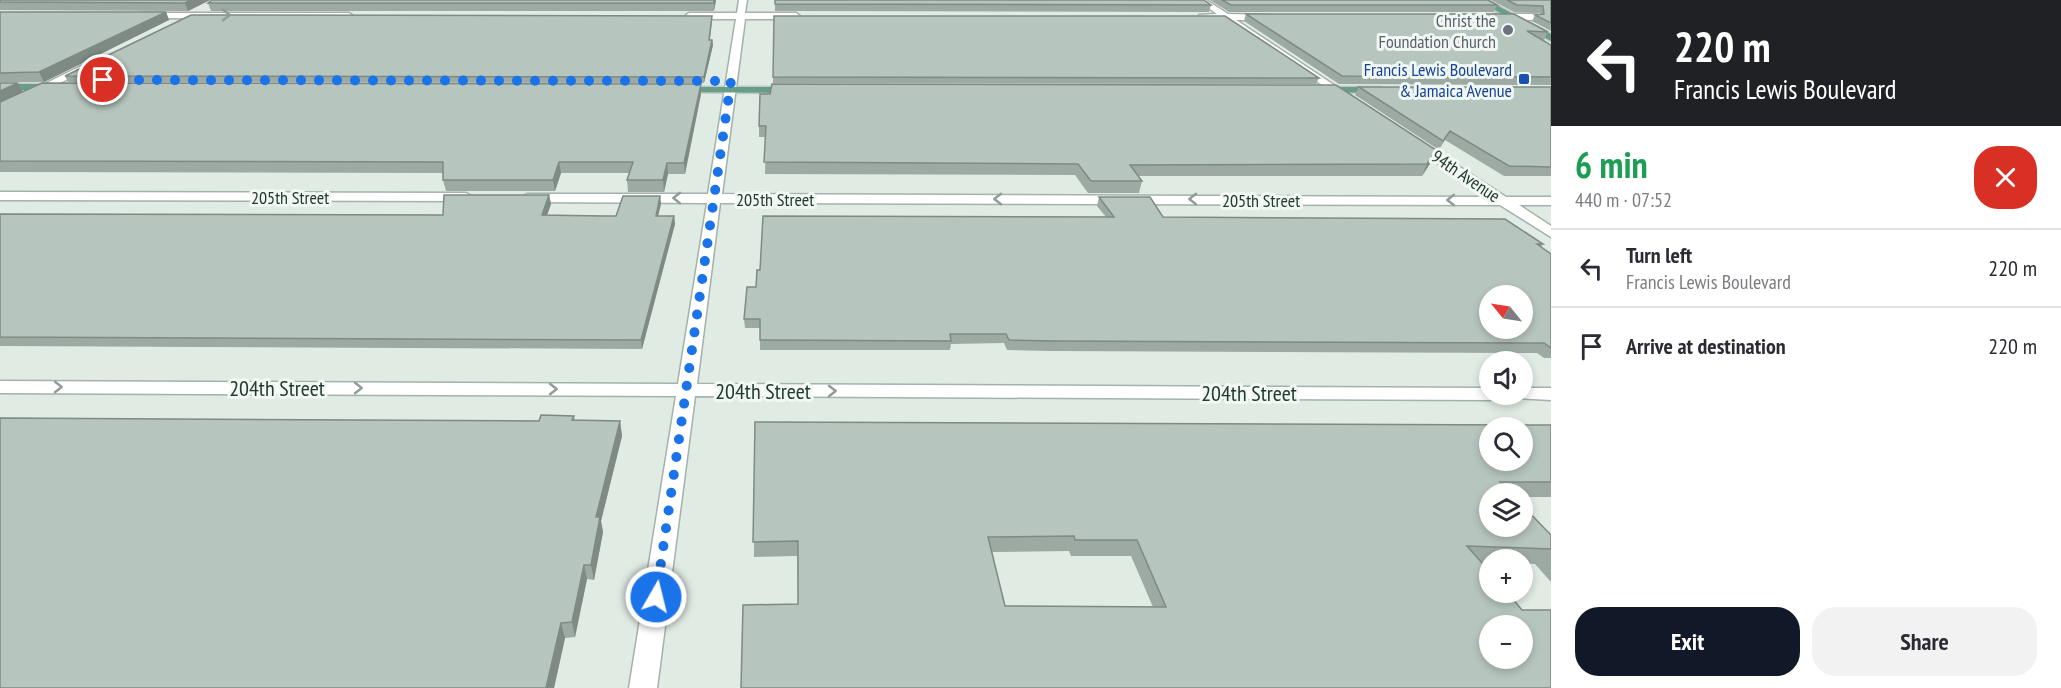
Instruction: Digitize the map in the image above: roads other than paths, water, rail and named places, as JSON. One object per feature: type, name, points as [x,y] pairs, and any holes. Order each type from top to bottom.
[{"type":"main road","points":[[1481,0],[1551,38]]},
{"type":"main road","points":[[1500,0],[1545,23]]},
{"type":"main road","points":[[0,80],[92,80]]},
{"type":"main road","points":[[664,85],[730,85],[803,81]]},
{"type":"main road","points":[[1302,82],[1390,87],[1313,90]]},
{"type":"main road","points":[[730,85],[813,90]]},
{"type":"main road","points":[[0,87],[77,87]]},
{"type":"street","points":[[1201,0],[1360,106]]},
{"type":"street","points":[[171,25],[214,4]]},
{"type":"street","points":[[679,16],[742,8],[808,16]]},
{"type":"street","points":[[643,688],[742,8]]},
{"type":"street","points":[[136,15],[359,15]]},
{"type":"street","points":[[1195,17],[1277,17]]},
{"type":"street","points":[[1486,17],[1536,17]]},
{"type":"street","points":[[0,110],[96,62]]},
{"type":"street","name":"94th Avenue","points":[[1408,138],[1551,233]]},
{"type":"street","name":"205th Street","points":[[0,196],[486,197]]},
{"type":"street","name":"205th Street","points":[[509,198],[1551,201]]},
{"type":"street","name":"204th Street","points":[[0,387],[1479,394]]},
{"type":"street","points":[[1533,394],[1551,394]]},
{"type":"place","name":"Christ the Foundation Church","points":[[1508,30]]},
{"type":"place","name":"Francis Lewis Boulevard & Jamaica Avenue","points":[[1524,79]]}]
